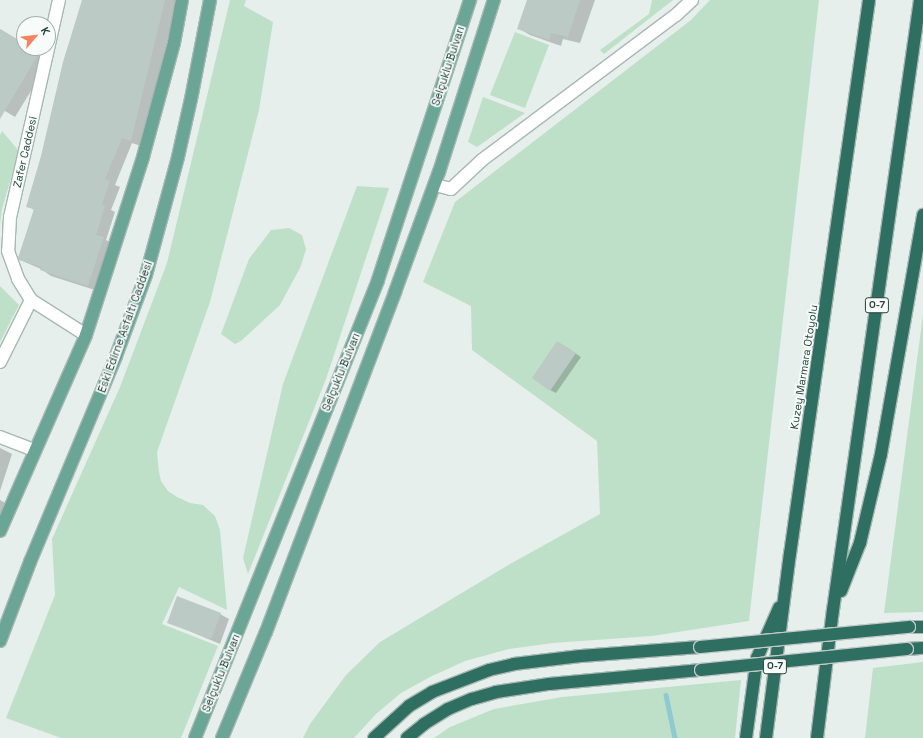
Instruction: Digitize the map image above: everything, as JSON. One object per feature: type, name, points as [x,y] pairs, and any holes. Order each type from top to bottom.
[{"type":"highway","name":"Kuzey Marmara Otoyolu","points":[[766,738],[869,0]]},
{"type":"highway","name":"O-7","points":[[817,738],[833,610],[920,0]]},
{"type":"highway","points":[[833,610],[860,543],[881,454],[923,215]]},
{"type":"highway","points":[[746,738],[757,658],[785,594]]},
{"type":"highway","points":[[374,738],[409,706],[432,692],[489,670],[514,664],[573,656],[700,647],[923,626]]},
{"type":"highway","points":[[407,738],[424,724],[448,709],[472,699],[496,692],[549,684],[923,648]]},
{"type":"main road","points":[[0,531],[34,450],[86,336],[143,157],[174,44],[182,0]]},
{"type":"main road","name":"Eski Edirne Asfaltı Caddesi","points":[[0,641],[30,562],[113,363],[146,275],[180,150],[210,0]]},
{"type":"main road","name":"Selçuklu Bulvarı","points":[[195,738],[378,280],[470,0]]},
{"type":"main road","name":"Selçuklu Bulvarı","points":[[222,738],[266,632],[435,185],[494,0]]},
{"type":"street","name":"Zafer Caddesi","points":[[59,0],[10,217],[8,251],[18,279],[31,300],[86,336]]},
{"type":"street","points":[[435,185],[451,190],[482,160],[676,15],[692,0]]},
{"type":"street","points":[[0,362],[31,300]]},
{"type":"street","points":[[0,437],[34,450]]},
{"type":"green space","points":[[230,0],[246,0],[244,6],[273,22],[259,110],[210,302],[157,452],[161,481],[168,491],[190,503],[203,505],[215,516],[220,530],[227,610],[179,587],[162,624],[218,646],[181,738],[61,738],[6,718],[55,595],[52,539],[120,387],[167,263]]},
{"type":"green space","points":[[652,0],[673,0],[604,54],[600,50],[649,14]]},
{"type":"green space","points":[[710,0],[819,0],[749,621],[652,636],[553,643],[509,649],[465,661],[430,677],[401,693],[376,714],[354,738],[303,738],[310,724],[346,675],[380,642],[510,564],[600,514],[597,441],[472,350],[471,306],[423,282],[455,202],[691,20]]},
{"type":"green space","points":[[515,32],[549,45],[525,108],[490,95]]},
{"type":"green space","points":[[483,97],[525,113],[477,147],[468,142]]},
{"type":"green space","points":[[2,131],[19,151],[2,209],[0,225],[0,135]]},
{"type":"green space","points":[[357,186],[389,188],[326,379],[248,574],[243,558],[283,384]]},
{"type":"green space","points":[[289,228],[302,235],[306,249],[301,266],[280,305],[241,341],[235,344],[221,334],[249,259],[271,230]]},
{"type":"green space","points":[[0,286],[19,305],[0,342]]},
{"type":"green space","points":[[923,314],[923,612],[884,613]]},
{"type":"green space","points":[[923,662],[923,738],[865,738],[873,668]]},
{"type":"green space","points":[[741,680],[735,738],[434,738],[450,727],[494,709],[562,697]]},
{"type":"building","points":[[82,0],[165,0],[131,141],[122,138],[105,179],[110,181],[102,204],[105,206],[96,235],[104,237],[88,286],[40,270],[41,267],[19,260],[18,258],[34,209],[26,207],[41,156],[63,62]]},
{"type":"building","points":[[527,0],[580,0],[568,37],[551,33],[549,40],[517,29]]},
{"type":"building","points":[[0,29],[16,38],[16,56],[37,56],[0,119]]},
{"type":"building","points":[[557,341],[576,353],[550,391],[532,378]]},
{"type":"building","points":[[177,596],[221,613],[211,639],[167,623]]},
{"type":"waterway","points":[[666,695],[675,738]]}]
